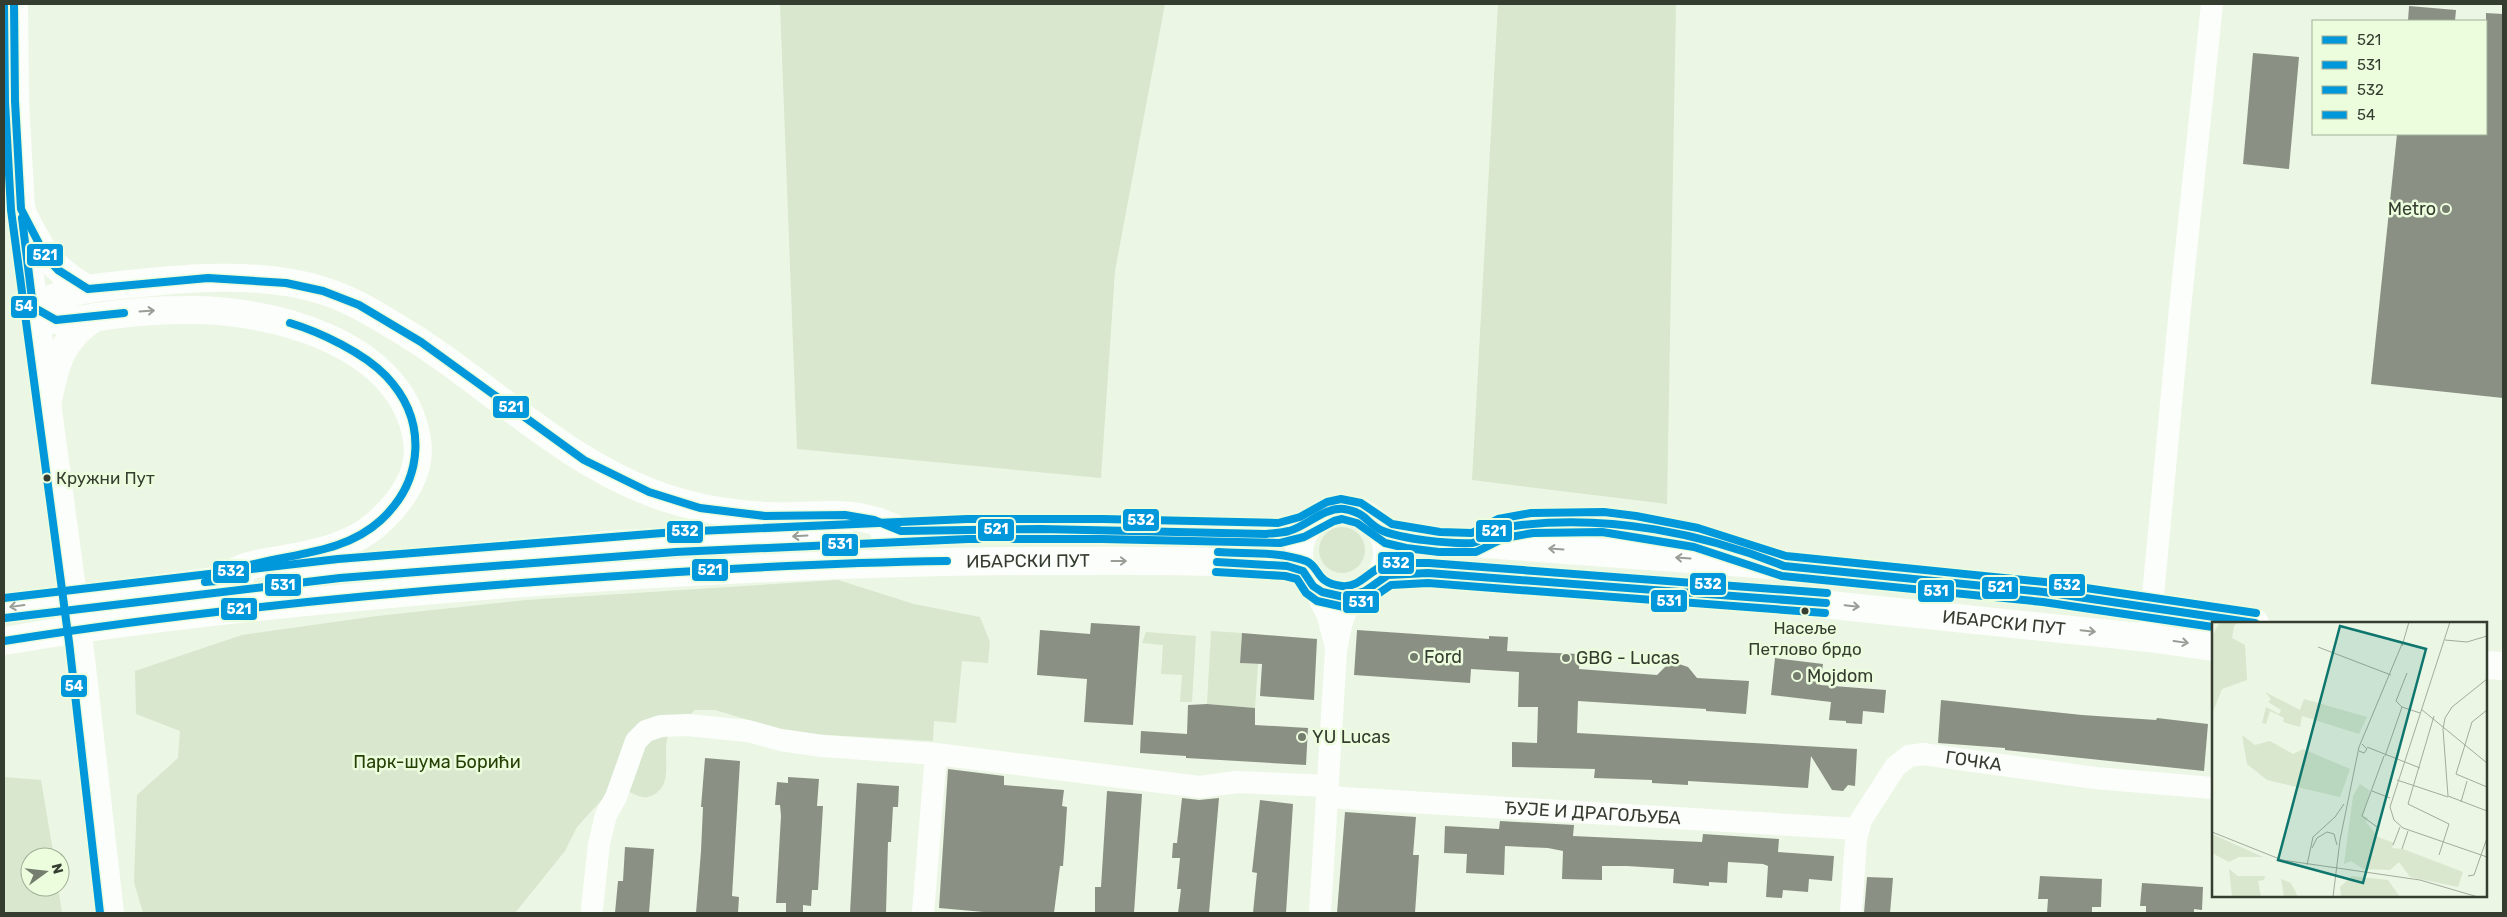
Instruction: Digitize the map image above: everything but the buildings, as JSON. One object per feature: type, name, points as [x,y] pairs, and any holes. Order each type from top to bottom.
[{"type":"main road","points":[[14,4],[15,101],[21,209],[32,307],[80,654],[110,913]]},
{"type":"main road","points":[[21,209],[46,257],[58,270],[88,289]]},
{"type":"main road","points":[[32,307],[54,297],[88,289],[208,278],[286,284],[323,291],[360,305],[421,342],[584,460],[649,492],[682,503],[727,512],[765,516],[845,516],[874,520],[901,531]]},
{"type":"main road","points":[[32,307],[56,320],[185,310],[245,314],[295,324],[328,337],[360,356],[385,376],[412,416],[418,442],[416,467],[408,488],[380,522],[359,536],[315,553],[240,568],[223,580]]},
{"type":"main road","points":[[47,405],[55,368],[64,346],[77,330],[95,317]]},
{"type":"main road","points":[[1342,509],[1364,514],[1380,530],[1387,556],[1382,573],[1371,586],[1344,597],[1322,592],[1308,578],[1299,551],[1301,540],[1311,522],[1320,515],[1342,509]]},
{"type":"main road","name":"ИБАРСКИ ПУТ","points":[[4,608],[117,592],[374,564],[619,544],[901,531],[1050,529],[1266,534],[1290,531],[1311,522]]},
{"type":"main road","name":"ИБАРСКИ ПУТ","points":[[1380,530],[1416,540],[1784,566],[2044,592],[2248,622]]},
{"type":"main road","name":"ИБАРСКИ ПУТ","points":[[8,640],[124,624],[377,595],[634,574],[816,565],[909,561],[1186,561],[1275,564],[1308,578]]},
{"type":"main road","name":"ИБАРСКИ ПУТ","points":[[1371,586],[1394,573],[1428,573],[1560,582],[1764,598],[2149,638],[2212,647]]},
{"type":"main road","points":[[2487,665],[2503,666]]},
{"type":"street","points":[[2149,638],[2180,308],[2212,4]]},
{"type":"street","points":[[1308,578],[1328,616],[1336,650]]},
{"type":"street","points":[[1320,913],[1336,650],[1344,611],[1352,601],[1371,586]]},
{"type":"street","name":"ЂУЈЕ И ДРАГОЉУБА","points":[[592,909],[599,844],[606,815],[616,797],[636,741],[646,731],[661,726],[687,725],[748,731],[781,740],[822,746],[936,754],[1200,787],[1238,782],[1327,792],[1858,829]]},
{"type":"street","points":[[923,913],[936,754]]},
{"type":"street","name":"ГОЧКА","points":[[1851,913],[1858,829],[1865,814],[1895,767],[1914,755],[2095,778],[2212,788]]},
{"type":"green space","points":[[780,4],[1165,4],[1115,271],[1101,478],[797,449]]},
{"type":"green space","points":[[1498,4],[1676,4],[1667,504],[1472,480]]},
{"type":"green space","points":[[1337,527],[1347,527],[1361,537],[1365,550],[1361,563],[1355,569],[1347,573],[1337,573],[1323,563],[1319,555],[1319,545],[1329,531]]},
{"type":"green space","name":"Парк-шума Борићи","points":[[838,580],[914,604],[980,617],[990,642],[988,663],[962,661],[956,723],[934,721],[933,741],[793,733],[715,710],[695,710],[676,726],[668,736],[666,744],[666,777],[659,791],[647,797],[641,797],[624,791],[607,794],[577,827],[565,851],[515,913],[143,913],[134,882],[137,795],[178,758],[180,731],[136,714],[135,671],[242,635],[377,616],[526,600]]},
{"type":"green space","points":[[1211,631],[1242,633],[1240,663],[1258,664],[1255,708],[1207,704]]},
{"type":"green space","points":[[1146,632],[1196,636],[1192,702],[1180,702],[1182,675],[1161,674],[1163,645],[1142,643]]},
{"type":"green space","points":[[4,777],[41,780],[52,847],[20,847],[20,897],[60,897],[62,913],[4,913]]},
{"type":"transit line","name":"54","points":[[4,4],[5,102],[11,210],[69,642],[100,913]]},
{"type":"transit line","name":"521","points":[[14,4],[15,101],[21,209],[46,257],[58,270],[88,289],[208,278],[286,283],[323,291],[359,305],[421,342],[584,460],[649,492],[700,508],[765,516],[845,515],[874,520],[901,531],[1041,529],[1266,534],[1296,529],[1330,511],[1344,509],[1358,513],[1377,528],[1391,534],[1439,542],[1463,543],[1475,542],[1499,529],[1521,525],[1554,523],[1622,525],[1655,529],[1721,544],[1784,566],[2044,592],[2248,622]]},
{"type":"transit line","name":"521","points":[[22,218],[33,307],[56,320],[124,313]]},
{"type":"transit line","name":"521","points":[[205,582],[224,579],[247,566],[317,551],[351,540],[381,520],[396,504],[413,468],[414,430],[409,411],[399,393],[386,376],[377,367],[354,351],[315,332],[290,323]]},
{"type":"transit line","name":"532","points":[[4,598],[338,559],[675,532],[967,519],[1103,519],[1278,523],[1300,517],[1327,502],[1341,499],[1361,503],[1392,524],[1440,532],[1472,533],[1498,519],[1531,513],[1604,512],[1698,528],[1786,556],[2045,582],[2256,613]]},
{"type":"transit line","name":"531","points":[[5,618],[340,578],[676,552],[968,539],[1102,539],[1280,543],[1304,537],[1334,521],[1342,519],[1357,523],[1385,543],[1406,548],[1439,552],[1476,552],[1504,538],[1533,533],[1602,532],[1694,547],[1782,576],[2043,602],[2212,627]]},
{"type":"transit line","name":"532","points":[[1218,552],[1274,554],[1296,558],[1311,564],[1327,582],[1342,586],[1354,584],[1386,565],[1429,563],[1827,593]]},
{"type":"transit line","name":"521","points":[[4,641],[188,615],[434,590],[721,569],[947,561]]},
{"type":"transit line","name":"521","points":[[1217,562],[1287,566],[1303,571],[1313,586],[1322,592],[1344,597],[1365,591],[1388,575],[1428,573],[1826,603]]},
{"type":"transit line","name":"531","points":[[1216,572],[1285,576],[1297,579],[1306,593],[1317,601],[1344,607],[1369,600],[1391,585],[1428,583],[1825,613]]},
{"type":"place","name":"Metro","points":[[2446,209]]},
{"type":"place","name":"Кружни Пут","points":[[47,478]]},
{"type":"place","name":"Насеље Петлово брдо","points":[[1805,611]]},
{"type":"place","name":"Ford","points":[[1414,657]]},
{"type":"place","name":"GBG - Lucas","points":[[1566,658]]},
{"type":"place","name":"Mojdom","points":[[1797,676]]},
{"type":"place","name":"YU Lucas","points":[[1302,737]]}]
